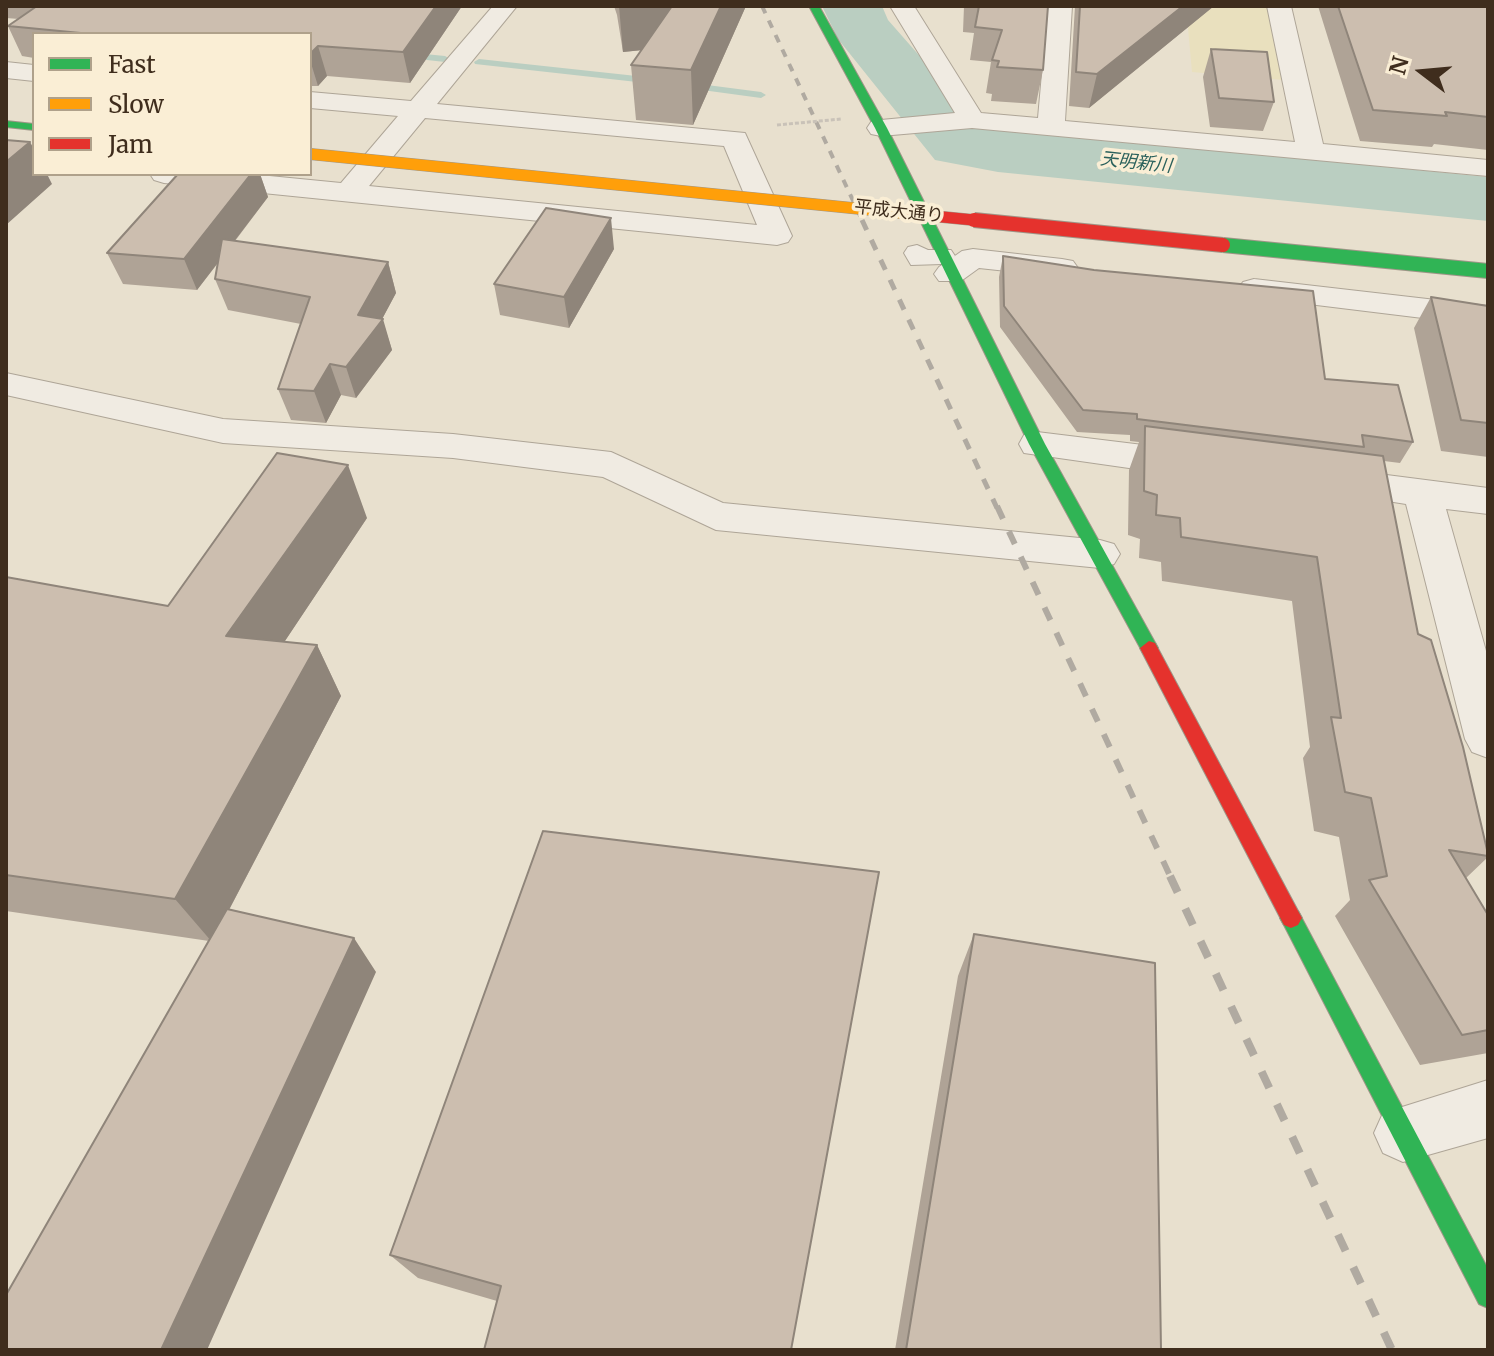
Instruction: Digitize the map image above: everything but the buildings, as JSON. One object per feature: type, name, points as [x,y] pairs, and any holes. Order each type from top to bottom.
[{"type":"street","points":[[347,195],[421,124],[505,6]]},
{"type":"street","points":[[814,6],[881,128],[936,261],[1100,554],[1488,1295]]},
{"type":"street","points":[[902,6],[972,120]]},
{"type":"street","points":[[1051,127],[1060,6]]},
{"type":"street","points":[[1279,6],[1311,151]]},
{"type":"street","points":[[6,70],[32,73]]},
{"type":"street","points":[[181,176],[777,236],[735,139],[421,124],[312,100]]},
{"type":"street","points":[[881,128],[972,120],[1488,168]]},
{"type":"street","points":[[6,124],[32,127]]},
{"type":"street","points":[[373,132],[421,124]]},
{"type":"street","name":"平成大通り","points":[[312,154],[1488,271]]},
{"type":"street","points":[[719,166],[767,170]]},
{"type":"street","name":"平成大通り","points":[[892,183],[924,186]]},
{"type":"street","points":[[936,261],[973,258],[1094,271]]},
{"type":"street","points":[[1219,285],[1488,316]]},
{"type":"street","points":[[6,384],[223,431],[453,446],[611,465],[716,516],[1100,554]]},
{"type":"street","points":[[1037,444],[1233,469]]},
{"type":"street","points":[[1296,477],[1488,501]]},
{"type":"street","points":[[1422,493],[1488,739]]},
{"type":"street","points":[[1403,1133],[1488,1109]]},
{"type":"path","points":[[777,125],[841,119]]},
{"type":"shaded area","points":[[1186,6],[1279,6],[1295,81],[1192,72]]},
{"type":"waterway","name":"天明新川","points":[[852,6],[860,26],[960,145],[1488,199]]},
{"type":"waterway","points":[[404,55],[445,59]]},
{"type":"waterway","points":[[479,62],[655,81]]},
{"type":"waterway","points":[[684,85],[761,95]]},
{"type":"railway","points":[[762,6],[863,222]]},
{"type":"railway","points":[[862,220],[997,508]]},
{"type":"railway","points":[[997,506],[1171,878]]},
{"type":"railway","points":[[1170,876],[1392,1350]]},
{"type":"traffic: fast","points":[[814,6],[881,128],[1037,444],[1149,648]]},
{"type":"traffic: fast","points":[[6,124],[32,127]]},
{"type":"traffic: fast","points":[[1223,245],[1488,271]]},
{"type":"traffic: fast","points":[[1291,918],[1488,1295]]},
{"type":"traffic: jam","points":[[912,214],[1223,245]]},
{"type":"traffic: jam","points":[[1149,648],[1291,918]]},
{"type":"traffic: slow","points":[[312,154],[912,214]]}]
